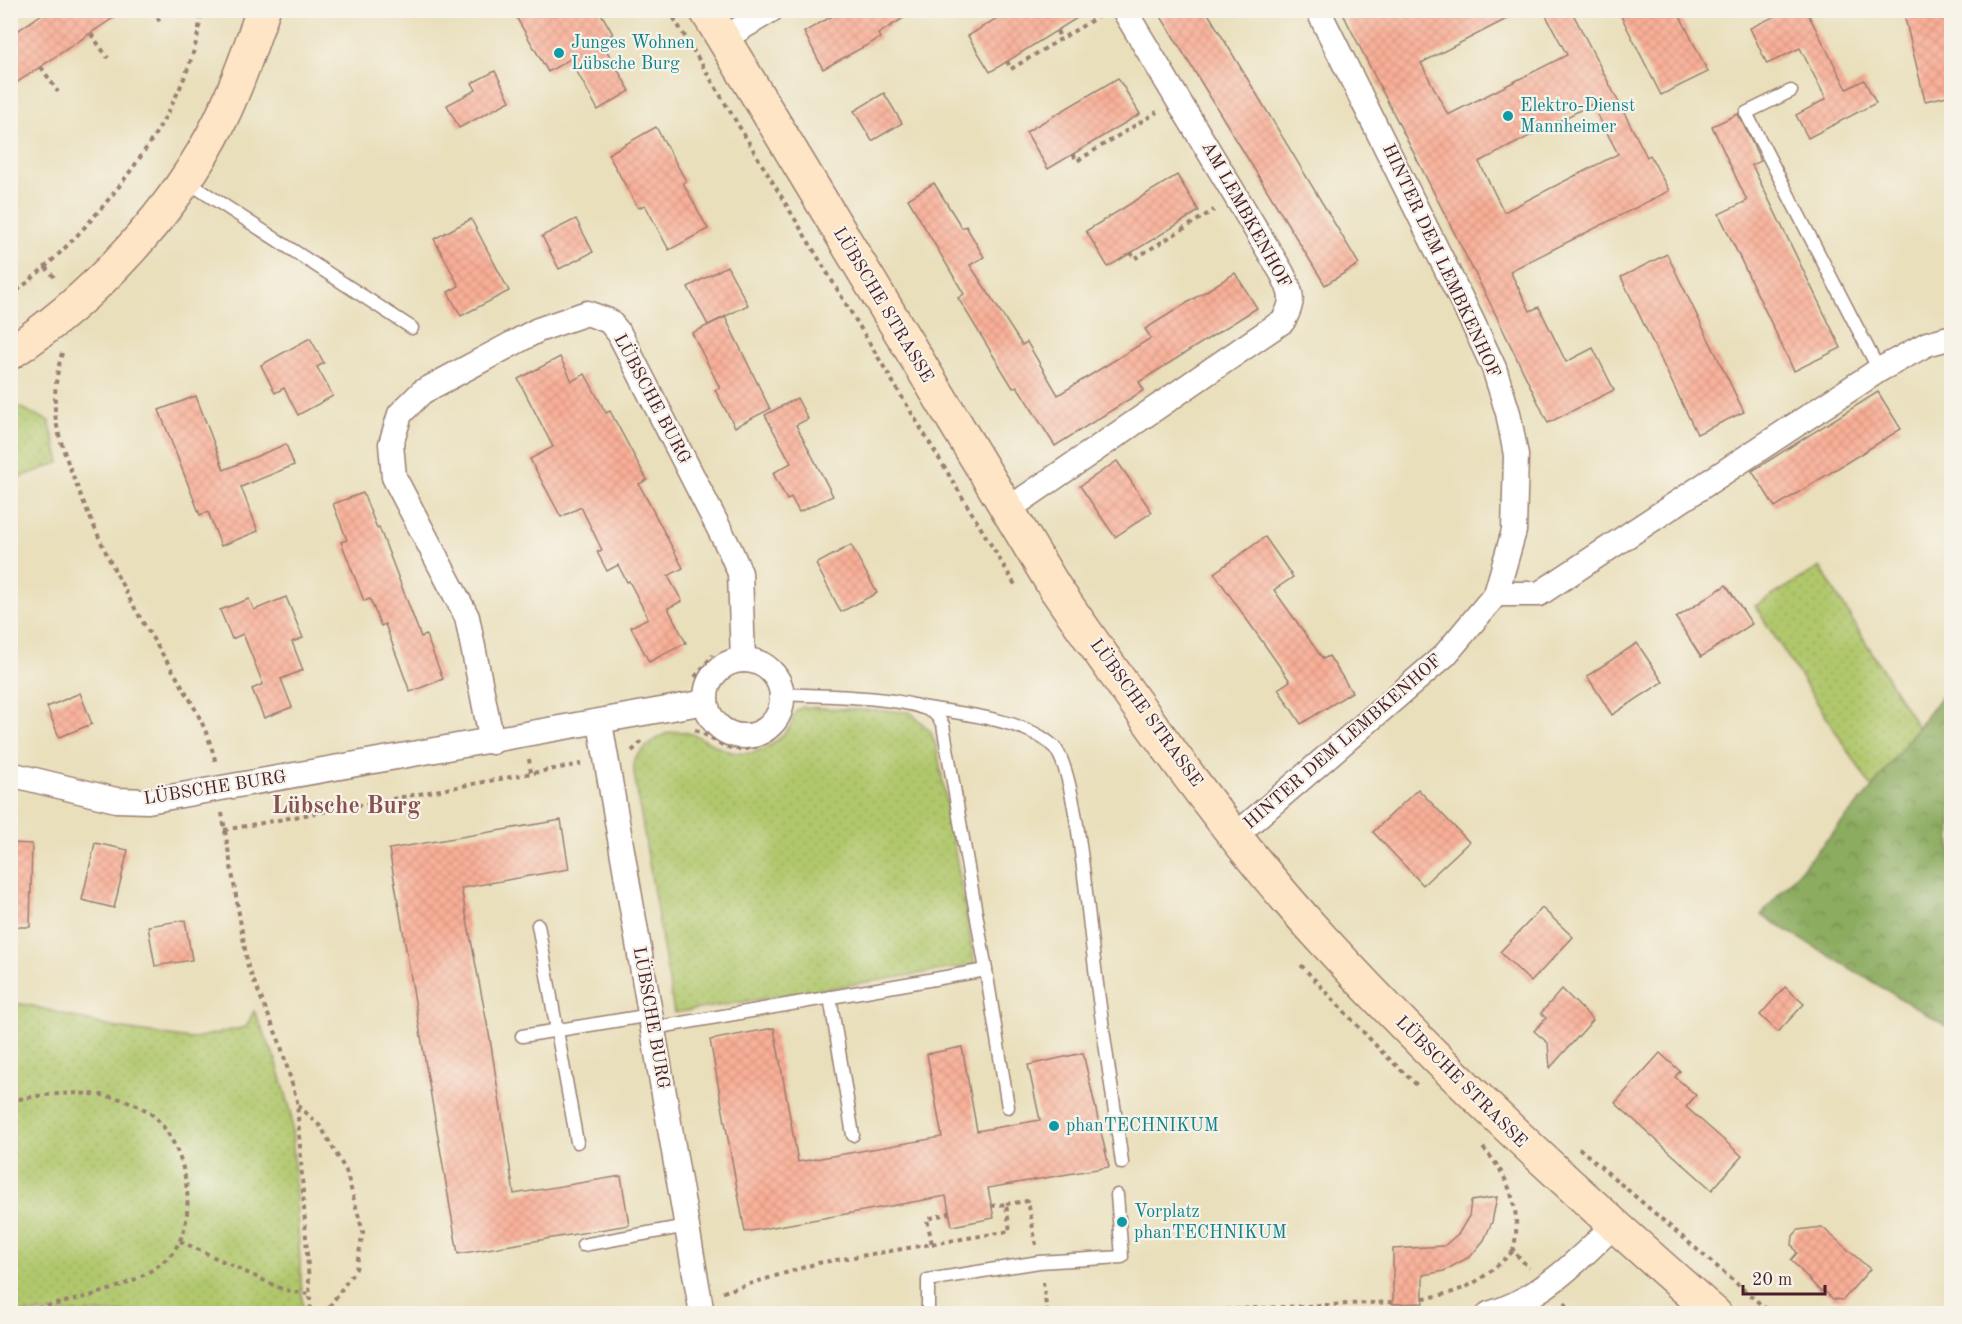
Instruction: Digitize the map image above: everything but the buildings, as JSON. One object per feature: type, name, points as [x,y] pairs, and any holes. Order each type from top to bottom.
[{"type":"street","points":[[10,353],[107,276],[145,233],[184,179],[219,123],[239,78],[263,10]]},
{"type":"street","name":"LÜBSCHE STRASSE","points":[[706,10],[1007,510],[1112,669],[1236,835],[1323,940],[1450,1073],[1614,1225],[1715,1314]]},
{"type":"street","points":[[723,39],[771,10]]},
{"type":"street","name":"AM LEMBKENHOF","points":[[1007,510],[1283,321],[1292,307],[1290,290],[1238,195],[1124,10]]},
{"type":"street","name":"HINTER DEM LEMBKENHOF","points":[[1236,835],[1445,655],[1496,594],[1514,531],[1516,455],[1508,412],[1494,368],[1318,10]]},
{"type":"street","name":"LÜBSCHE BURG","points":[[492,742],[467,617],[394,477],[391,444],[400,414],[422,392],[538,330],[571,318],[587,313],[597,315],[609,321],[619,333],[730,550],[740,573],[743,660]]},
{"type":"street","points":[[1496,594],[1539,594],[1879,370],[1927,344],[1952,337]]},
{"type":"street","points":[[743,660],[766,667],[776,679],[781,694],[777,717],[769,726],[748,736],[730,733],[716,724],[706,702],[709,682],[717,671],[729,663],[743,660]]},
{"type":"street","name":"LÜBSCHE BURG","points":[[10,774],[116,800],[148,801],[600,723],[706,702]]},
{"type":"street","name":"LÜBSCHE BURG","points":[[600,723],[687,1226],[709,1304]]},
{"type":"street","points":[[1489,1314],[1515,1306],[1548,1287],[1614,1225]]},
{"type":"lane","points":[[1791,91],[1746,112],[1879,370]]},
{"type":"lane","points":[[184,179],[412,328]]},
{"type":"lane","points":[[781,694],[898,702],[993,720],[1044,738],[1055,747],[1064,761],[1081,857],[1122,1163]]},
{"type":"lane","points":[[920,707],[935,714],[943,725],[1008,1107]]},
{"type":"lane","points":[[538,925],[577,1142]]},
{"type":"lane","points":[[522,1036],[556,1030],[652,1022],[830,997],[986,970]]},
{"type":"lane","points":[[830,997],[853,1135]]},
{"type":"lane","points":[[928,1314],[928,1280],[1039,1262],[1122,1257],[1117,1195]]},
{"type":"lane","points":[[583,1245],[687,1226]]},
{"type":"path","points":[[152,10],[161,22]]},
{"type":"path","points":[[171,15],[179,10]]},
{"type":"path","points":[[10,296],[59,254],[99,211],[137,161],[162,121],[193,56],[201,10]]},
{"type":"path","points":[[1007,61],[1011,69],[1107,10]]},
{"type":"path","points":[[1057,31],[1061,39]]},
{"type":"path","points":[[91,34],[108,58]]},
{"type":"path","points":[[41,67],[58,92]]},
{"type":"path","points":[[1073,154],[1077,161],[1178,100]]},
{"type":"path","points":[[1116,128],[1120,135]]},
{"type":"path","points":[[1131,252],[1134,259],[1238,195]]},
{"type":"path","points":[[1181,222],[1184,228]]},
{"type":"path","points":[[66,345],[56,374],[55,398],[56,422],[68,461],[93,525],[122,586],[194,705],[212,747],[248,968],[280,1043],[297,1104],[311,1314]]},
{"type":"path","points":[[687,728],[728,747],[752,748],[763,744],[779,733],[789,718]]},
{"type":"path","points":[[224,830],[630,754],[647,737]]},
{"type":"path","points":[[10,1101],[43,1095],[94,1094],[144,1108],[165,1126],[177,1148],[187,1202],[186,1227],[180,1241],[166,1260],[141,1278],[110,1290],[15,1314]]},
{"type":"path","points":[[297,1104],[321,1127],[346,1171],[363,1232],[356,1269],[324,1314]]},
{"type":"path","points":[[1574,1144],[1772,1314]]},
{"type":"path","points":[[709,1304],[818,1263],[1010,1231],[1006,1204],[992,1206]]},
{"type":"path","points":[[932,1244],[927,1219],[950,1213]]},
{"type":"path","points":[[180,1241],[284,1290],[308,1294]]},
{"type":"path","points":[[1423,1298],[1447,1296],[1466,1289],[1491,1273],[1513,1251]]},
{"type":"path","points":[[1127,1314],[1393,1302]]},
{"type":"green space","points":[[11,403],[49,421],[60,462],[11,481]]},
{"type":"green space","points":[[1820,567],[1918,728],[1872,788],[1755,606]]},
{"type":"green space","points":[[1951,683],[1951,1029],[1761,915],[1872,788]]},
{"type":"green space","points":[[803,707],[910,712],[931,732],[937,749],[975,965],[674,1013],[634,773],[634,759],[654,741],[670,733],[684,732],[723,749],[738,753],[755,752],[780,738],[788,729],[796,712]]},
{"type":"green space","points":[[11,1003],[29,1005],[111,1027],[190,1039],[246,1027],[254,1011],[276,1060],[291,1112],[303,1313],[11,1313]]},
{"type":"place","name":"Junges Wohnen Lübsche Burg","points":[[559,53]]},
{"type":"place","name":"Elektro-Dienst Mannheimer","points":[[1508,116]]},
{"type":"place","name":"phanTECHNIKUM","points":[[1054,1126]]},
{"type":"place","name":"Vorplatz phanTECHNIKUM","points":[[1122,1222]]},
{"type":"district","name":"Lübsche Burg","points":[[346,807]]}]
